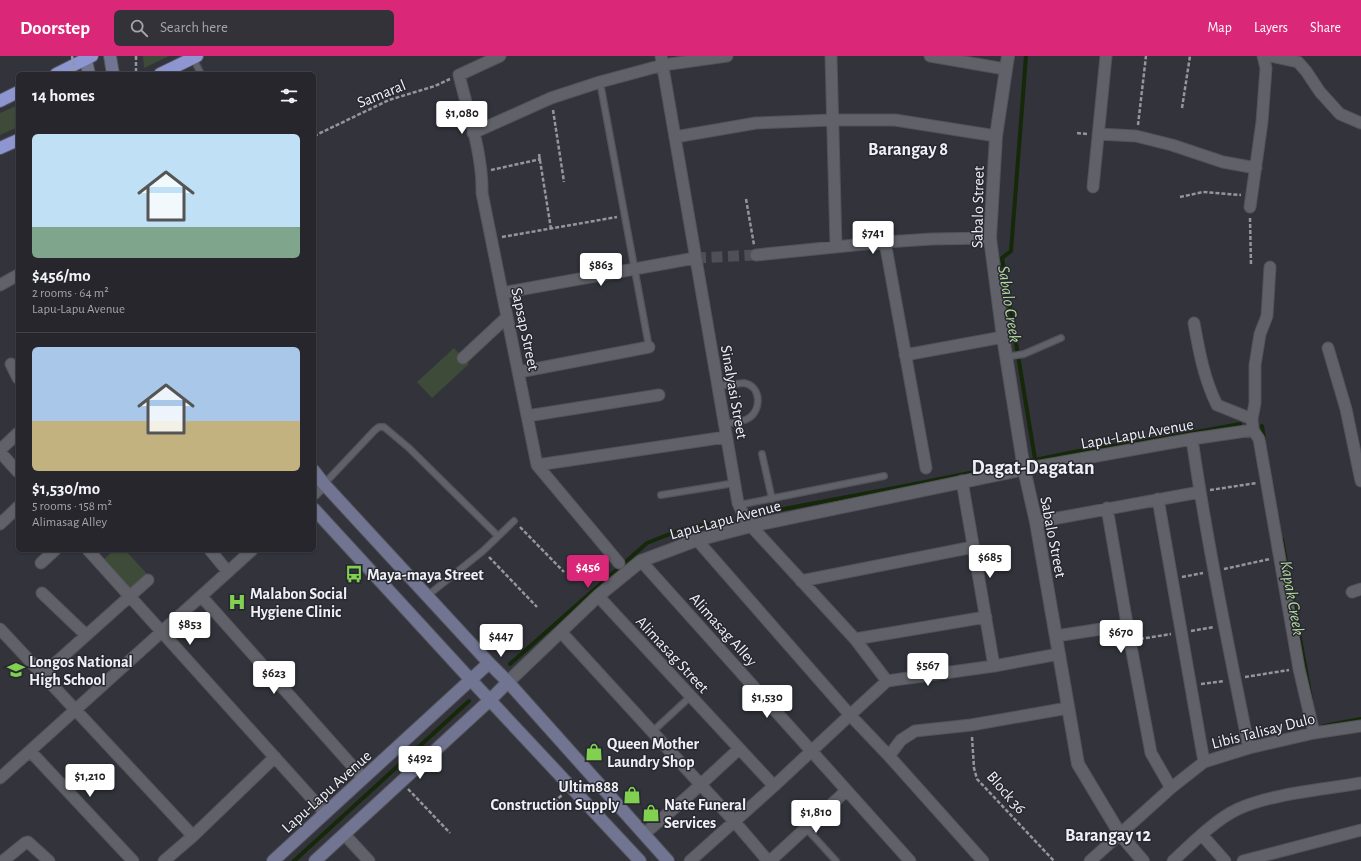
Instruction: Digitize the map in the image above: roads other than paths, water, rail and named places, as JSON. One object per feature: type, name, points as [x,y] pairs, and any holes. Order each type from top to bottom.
[{"type":"highway","points":[[60,72],[88,57]]},
{"type":"highway","points":[[164,72],[195,57]]},
{"type":"highway","points":[[0,101],[16,93]]},
{"type":"highway","points":[[0,148],[16,141]]},
{"type":"main road","points":[[110,56],[113,72]]},
{"type":"main road","points":[[88,57],[89,72]]},
{"type":"main road","points":[[316,474],[427,596],[508,682],[668,861]]},
{"type":"main road","points":[[316,510],[470,679],[640,861]]},
{"type":"main road","name":"Lapu-Lapu Avenue","points":[[273,861],[489,663]]},
{"type":"main road","name":"Lapu-Lapu Avenue","points":[[315,861],[508,682]]},
{"type":"street","name":"Sapsap Street","points":[[500,56],[459,75],[474,133],[481,172],[482,193],[537,465],[619,563]]},
{"type":"street","points":[[474,133],[551,98],[662,61],[727,56]]},
{"type":"street","points":[[831,56],[836,246]]},
{"type":"street","points":[[930,56],[1005,69]]},
{"type":"street","name":"Sabalo Street","points":[[1008,56],[996,136],[990,238],[1003,337],[1024,469],[1036,522],[1078,764],[1120,834],[1143,861]]},
{"type":"street","points":[[1093,187],[1106,56]]},
{"type":"street","points":[[1250,208],[1264,102],[1266,68],[1263,56]]},
{"type":"street","points":[[1271,56],[1298,62],[1320,92],[1340,114],[1361,123]]},
{"type":"street","name":"Sinalyasi Street","points":[[662,61],[739,505],[751,526],[856,639],[887,681]]},
{"type":"street","points":[[675,137],[756,123],[832,120],[895,120],[996,136]]},
{"type":"street","points":[[1098,134],[1136,136],[1172,145],[1223,162],[1256,168]]},
{"type":"street","points":[[756,255],[885,242],[932,239],[990,238]]},
{"type":"street","points":[[885,242],[926,468]]},
{"type":"street","points":[[502,294],[695,258]]},
{"type":"street","points":[[1270,267],[1267,316],[1260,334],[1255,365],[1255,403],[1253,425],[1259,439],[1265,482],[1299,669],[1314,732]]},
{"type":"street","points":[[0,284],[16,277]]},
{"type":"street","points":[[463,358],[507,317]]},
{"type":"street","points":[[1194,323],[1202,365],[1211,392],[1218,405],[1253,425]]},
{"type":"street","points":[[905,355],[1003,337]]},
{"type":"street","points":[[519,372],[649,347]]},
{"type":"street","points":[[1328,348],[1346,409],[1361,481]]},
{"type":"street","points":[[11,364],[16,374]]},
{"type":"street","points":[[527,416],[659,395]]},
{"type":"street","name":"Lapu-Lapu Avenue","points":[[508,682],[598,596],[641,561],[697,540],[751,526],[962,481],[1192,439],[1253,425]]},
{"type":"street","points":[[16,435],[0,451],[16,470]]},
{"type":"street","points":[[537,465],[726,437]]},
{"type":"street","points":[[1192,439],[1224,625],[1249,748]]},
{"type":"street","points":[[962,481],[994,666]]},
{"type":"street","points":[[316,492],[324,484]]},
{"type":"street","points":[[1036,522],[1200,492]]},
{"type":"street","points":[[1158,499],[1204,762]]},
{"type":"street","points":[[1107,508],[1127,625],[1152,753],[1171,788]]},
{"type":"street","points":[[0,524],[16,509]]},
{"type":"street","points":[[697,540],[850,715],[889,756],[983,861]]},
{"type":"street","points":[[801,581],[973,547]]},
{"type":"street","points":[[40,563],[53,552]]},
{"type":"street","points":[[90,552],[325,813]]},
{"type":"street","points":[[212,552],[228,572]]},
{"type":"street","points":[[0,778],[250,552]]},
{"type":"street","name":"Alimasag Alley","points":[[641,561],[910,861]]},
{"type":"street","points":[[42,675],[148,580]]},
{"type":"street","points":[[42,593],[86,635]]},
{"type":"street","points":[[201,596],[364,778]]},
{"type":"street","name":"Alimasag Street","points":[[598,596],[774,786]]},
{"type":"street","points":[[856,639],[986,617]]},
{"type":"street","points":[[1056,636],[1127,625]]},
{"type":"street","points":[[0,629],[193,836]]},
{"type":"street","points":[[561,632],[769,861],[846,791]]},
{"type":"street","points":[[690,861],[774,786],[887,681],[994,666],[1059,654]]},
{"type":"street","points":[[889,756],[901,740],[915,731],[971,725],[1068,708]]},
{"type":"street","name":"Libis Talisay Dulo","points":[[1090,861],[1171,788],[1204,762],[1249,748],[1314,732],[1361,726]]},
{"type":"street","points":[[644,834],[740,749]]},
{"type":"street","points":[[30,751],[133,861]]},
{"type":"street","points":[[164,861],[193,836],[275,758]]},
{"type":"street","points":[[1173,861],[1228,814],[1238,809],[1273,798],[1361,783]]},
{"type":"street","points":[[1244,861],[1361,830]]},
{"type":"street","points":[[344,834],[369,861]]},
{"type":"street","points":[[1202,835],[1225,861]]},
{"type":"street","points":[[4,861],[28,842],[49,861]]},
{"type":"lane","points":[[195,57],[200,72]]},
{"type":"lane","points":[[600,82],[649,347]]},
{"type":"lane","points":[[1006,357],[1024,354],[1061,338]]},
{"type":"lane","points":[[718,386],[744,383],[748,384],[754,387],[758,403],[753,414],[748,419],[724,424]]},
{"type":"lane","points":[[324,484],[375,430],[379,427],[384,427],[409,448],[498,536]]},
{"type":"lane","points":[[762,454],[772,499]]},
{"type":"lane","points":[[739,505],[884,476]]},
{"type":"lane","points":[[661,495],[734,483]]},
{"type":"lane","points":[[427,596],[483,551],[514,521]]},
{"type":"lane","points":[[652,732],[691,696]]},
{"type":"lane","points":[[806,828],[836,861]]},
{"type":"waterway","name":"Sabalo Creek","points":[[1026,56],[1011,251],[1002,258],[1035,459]]},
{"type":"waterway","points":[[773,511],[1079,451],[1164,438],[1240,424]]},
{"type":"waterway","name":"Kapak Creek","points":[[1262,426],[1264,439]]},
{"type":"waterway","points":[[510,664],[647,543],[680,530],[717,522]]},
{"type":"waterway","name":"Kapak Creek","points":[[1282,539],[1311,699]]},
{"type":"waterway","points":[[294,861],[469,701]]},
{"type":"waterway","name":"Kapak Creek","points":[[1324,726],[1361,719]]},
{"type":"tunnel","points":[[695,258],[756,255]]},
{"type":"place","name":"Maya-maya Street","points":[[354,574]]},
{"type":"place","name":"Malabon Social Hygiene Clinic","points":[[237,602]]},
{"type":"place","name":"Longos National High School","points":[[16,670]]},
{"type":"place","name":"Queen Mother Laundry Shop","points":[[594,752]]},
{"type":"place","name":"Ultim888 Construction Supply","points":[[632,795]]},
{"type":"place","name":"Nate Funeral Services","points":[[651,813]]},
{"type":"district","name":"Barangay 8","points":[[908,149]]},
{"type":"district","name":"Dagat-Dagatan","points":[[1033,467]]},
{"type":"district","name":"Barangay 12","points":[[1108,835]]}]
